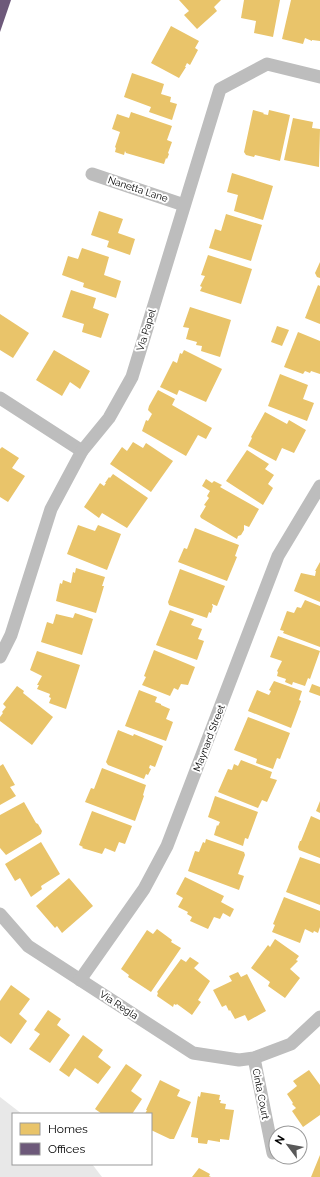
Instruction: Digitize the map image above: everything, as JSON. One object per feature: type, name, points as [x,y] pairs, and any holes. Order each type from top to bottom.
[{"type":"street","name":"Via Papel","points":[[0,657],[11,635],[51,509],[82,451],[109,418],[132,377],[220,89],[267,64],[320,77]]},
{"type":"street","name":"Nanetta Lane","points":[[92,174],[184,205]]},
{"type":"street","points":[[0,398],[82,451]]},
{"type":"street","name":"Maynard Street","points":[[80,980],[144,889],[167,846],[278,556],[320,486]]},
{"type":"street","name":"Via Regla","points":[[0,914],[28,946],[193,1053],[239,1060],[254,1058],[291,1044],[320,1017]]},
{"type":"street","name":"Cinta Court","points":[[254,1058],[268,1128]]},
{"type":"shaded area","points":[[0,1097],[21,1113],[12,1113],[12,1165],[93,1165],[102,1177],[0,1177]]},
{"type":"building: Homes","points":[[179,0],[221,0],[214,7],[217,11],[197,29],[184,15],[189,11]]},
{"type":"building: Homes","points":[[244,0],[280,0],[273,37],[254,33],[256,21],[241,18]]},
{"type":"building: Homes","points":[[291,0],[320,0],[320,41],[312,41],[305,38],[303,44],[282,39]]},
{"type":"building: Homes","points":[[171,26],[199,41],[195,48],[198,50],[190,65],[187,63],[179,78],[151,63]]},
{"type":"building: Homes","points":[[132,73],[164,84],[161,94],[171,97],[170,102],[177,104],[172,120],[149,112],[151,107],[124,97]]},
{"type":"building: Homes","points":[[253,110],[268,115],[269,110],[290,115],[280,161],[255,155],[254,157],[246,155],[244,152]]},
{"type":"building: Homes","points":[[131,112],[172,126],[167,140],[172,142],[168,153],[169,154],[164,164],[126,153],[125,151],[124,155],[115,152],[115,147],[120,132],[112,129],[117,114],[129,118]]},
{"type":"building: Homes","points":[[293,118],[313,122],[312,128],[320,129],[319,167],[284,160]]},
{"type":"building: Homes","points":[[232,173],[273,186],[263,220],[234,211],[238,195],[227,192]]},
{"type":"building: Homes","points":[[99,211],[123,219],[118,233],[135,239],[130,255],[107,247],[109,241],[91,235]]},
{"type":"building: Homes","points":[[226,214],[262,225],[251,261],[209,248],[215,229],[221,231]]},
{"type":"building: Homes","points":[[82,248],[109,257],[104,275],[121,281],[116,298],[83,287],[84,283],[62,275],[68,256],[78,259]]},
{"type":"building: Homes","points":[[208,255],[252,269],[241,304],[200,291],[202,287],[200,286],[205,276],[201,275]]},
{"type":"building: Homes","points":[[320,262],[320,278],[317,277],[315,273]]},
{"type":"building: Homes","points":[[318,285],[320,286],[320,324],[305,318]]},
{"type":"building: Homes","points":[[71,290],[96,298],[93,308],[109,314],[101,338],[82,332],[84,324],[62,317]]},
{"type":"building: Homes","points":[[190,307],[231,320],[220,357],[201,351],[202,346],[196,345],[197,342],[186,339],[189,328],[183,327]]},
{"type":"building: Homes","points":[[0,314],[29,333],[13,358],[0,350]]},
{"type":"building: Homes","points":[[277,326],[289,330],[282,346],[271,342]]},
{"type":"building: Homes","points":[[298,332],[320,341],[320,374],[305,371],[303,374],[284,367]]},
{"type":"building: Homes","points":[[54,350],[90,371],[80,389],[70,382],[62,396],[36,380]]},
{"type":"building: Homes","points":[[184,350],[222,369],[206,402],[179,390],[177,395],[160,387],[173,361],[177,363],[180,353],[182,354]]},
{"type":"building: Homes","points":[[280,374],[308,385],[303,399],[314,403],[307,421],[268,406]]},
{"type":"building: Homes","points":[[158,390],[175,399],[172,405],[212,428],[206,439],[198,435],[186,456],[142,431],[146,420],[148,421],[152,414],[148,410],[149,406]]},
{"type":"building: Homes","points":[[265,412],[287,424],[289,420],[306,430],[294,453],[282,448],[276,461],[248,446],[252,438],[251,437]]},
{"type":"building: Homes","points":[[133,442],[143,448],[146,443],[173,461],[151,492],[110,464],[122,447],[127,451]]},
{"type":"building: Homes","points":[[2,447],[19,458],[12,468],[25,476],[8,502],[0,497],[0,449]]},
{"type":"building: Homes","points":[[247,450],[269,464],[265,469],[274,475],[268,484],[273,488],[263,505],[226,481]]},
{"type":"building: Homes","points":[[113,474],[148,498],[127,528],[102,513],[99,518],[84,507],[100,483],[104,486],[109,477],[110,478]]},
{"type":"building: Homes","points":[[206,479],[212,483],[214,481],[222,485],[220,487],[259,509],[249,527],[244,525],[244,530],[237,539],[201,518],[200,516],[206,506],[204,505],[209,498],[207,496],[210,491],[202,486]]},
{"type":"building: Homes","points":[[78,525],[95,531],[98,525],[121,534],[107,570],[67,554]]},
{"type":"building: Homes","points":[[195,528],[239,545],[235,556],[237,557],[227,581],[178,562],[184,548],[187,549]]},
{"type":"building: Homes","points":[[320,562],[320,602],[294,591],[301,573],[315,576],[315,571]]},
{"type":"building: Homes","points":[[76,568],[105,577],[102,586],[104,586],[96,613],[56,601],[60,583],[62,584],[63,580],[71,583],[73,572],[75,573]]},
{"type":"building: Homes","points":[[180,569],[225,586],[217,606],[212,604],[213,606],[211,613],[209,612],[207,618],[169,605],[168,602]]},
{"type":"building: Homes","points":[[305,600],[320,606],[320,647],[283,633],[284,631],[280,630],[287,611],[294,613],[297,607],[301,608]]},
{"type":"building: Homes","points":[[170,610],[194,619],[191,625],[202,629],[198,639],[204,641],[197,660],[156,645]]},
{"type":"building: Homes","points":[[75,613],[93,619],[82,655],[41,642],[47,622],[53,624],[56,614],[73,618]]},
{"type":"building: Homes","points":[[278,636],[320,651],[310,679],[308,678],[305,686],[293,682],[292,685],[285,682],[286,679],[277,676],[277,671],[282,661],[270,657]]},
{"type":"building: Homes","points":[[154,650],[195,667],[188,685],[181,684],[178,690],[174,688],[170,696],[142,685]]},
{"type":"building: Homes","points":[[37,651],[80,665],[66,709],[49,703],[51,698],[49,697],[50,694],[37,689],[39,685],[37,685],[42,676],[30,670]]},
{"type":"building: Homes","points":[[274,681],[302,691],[299,700],[301,701],[291,728],[248,711],[257,690],[269,695],[271,691],[269,690]]},
{"type":"building: Homes","points":[[312,684],[320,687],[320,696],[309,692]]},
{"type":"building: Homes","points":[[17,686],[24,691],[23,693],[53,717],[32,745],[0,721],[2,712],[6,707],[3,704]]},
{"type":"building: Homes","points":[[139,690],[157,697],[155,702],[170,709],[166,719],[173,722],[166,741],[125,726]]},
{"type":"building: Homes","points":[[248,717],[290,733],[280,759],[277,758],[273,769],[256,763],[257,759],[234,750]]},
{"type":"building: Homes","points":[[118,730],[133,736],[134,734],[163,746],[155,767],[150,765],[149,768],[151,769],[148,775],[146,774],[144,779],[108,765],[106,762]]},
{"type":"building: Homes","points":[[241,760],[272,772],[270,778],[277,780],[267,802],[262,800],[258,808],[218,792],[228,769],[232,770],[234,764],[238,766]]},
{"type":"building: Homes","points":[[3,764],[15,785],[10,787],[16,796],[0,805],[0,766]]},
{"type":"building: Homes","points":[[102,768],[146,785],[144,796],[135,821],[85,802],[91,788],[94,789]]},
{"type":"building: Homes","points":[[215,796],[258,812],[248,839],[245,838],[243,846],[214,835],[217,825],[218,826],[220,822],[208,817]]},
{"type":"building: Homes","points":[[320,801],[320,813],[316,811]]},
{"type":"building: Homes","points":[[24,802],[42,831],[41,834],[6,855],[0,848],[0,815]]},
{"type":"building: Homes","points":[[92,811],[132,826],[125,844],[119,842],[115,852],[105,848],[102,854],[82,848],[83,847],[79,845]]},
{"type":"building: Homes","points":[[311,816],[320,820],[320,858],[299,850],[298,847]]},
{"type":"building: Homes","points":[[206,839],[244,852],[245,855],[238,874],[244,876],[239,890],[188,871],[195,851],[199,852],[203,842],[205,843]]},
{"type":"building: Homes","points":[[41,842],[60,874],[41,886],[42,889],[31,897],[20,878],[15,881],[5,864]]},
{"type":"building: Homes","points":[[300,857],[320,864],[320,905],[286,892]]},
{"type":"building: Homes","points":[[185,877],[224,896],[221,902],[234,909],[230,917],[223,913],[220,919],[214,917],[208,929],[190,921],[192,917],[187,914],[188,912],[178,907],[183,898],[176,894]]},
{"type":"building: Homes","points":[[69,878],[93,906],[62,933],[57,926],[55,928],[36,906]]},
{"type":"building: Homes","points":[[284,897],[320,911],[320,927],[318,933],[314,931],[313,933],[305,929],[300,943],[272,932],[275,925],[273,924]]},
{"type":"building: Homes","points":[[157,929],[172,940],[171,942],[181,948],[151,992],[128,977],[129,975],[121,969],[147,930],[153,934]]},
{"type":"building: Homes","points":[[275,939],[299,956],[296,960],[298,961],[290,969],[300,978],[285,998],[268,986],[270,982],[251,968],[268,945],[270,947]]},
{"type":"building: Homes","points":[[190,957],[199,963],[194,968],[210,981],[198,1000],[201,1002],[192,1015],[177,1004],[174,1004],[173,1007],[157,996],[157,992],[181,959],[186,962]]},
{"type":"building: Homes","points":[[238,972],[241,977],[247,974],[266,1011],[248,1021],[245,1015],[235,1019],[226,1005],[222,1007],[213,990],[232,981],[229,976]]},
{"type":"building: Homes","points":[[11,985],[30,999],[19,1014],[27,1021],[11,1044],[0,1036],[0,1001]]},
{"type":"building: Homes","points":[[48,1010],[61,1019],[57,1025],[70,1035],[50,1063],[29,1049],[40,1034],[34,1030]]},
{"type":"building: Homes","points":[[83,1035],[103,1050],[98,1057],[111,1067],[98,1084],[75,1068],[69,1077],[59,1070]]},
{"type":"building: Homes","points":[[126,1064],[142,1075],[131,1091],[142,1099],[133,1113],[101,1113],[95,1109]]},
{"type":"building: Homes","points":[[309,1070],[320,1085],[320,1115],[306,1125],[302,1125],[292,1111],[296,1108],[292,1104],[293,1103],[287,1094],[297,1086],[293,1081]]},
{"type":"building: Homes","points":[[160,1080],[180,1090],[177,1096],[191,1102],[174,1139],[170,1139],[152,1130],[152,1113],[146,1113]]},
{"type":"building: Homes","points":[[201,1092],[220,1095],[220,1103],[226,1104],[225,1109],[234,1110],[229,1140],[220,1139],[220,1142],[208,1140],[207,1144],[198,1143],[198,1138],[191,1137],[198,1096],[200,1097]]},
{"type":"building: Homes","points":[[320,1155],[320,1177],[311,1177]]},
{"type":"building: Homes","points":[[199,1168],[210,1174],[209,1176],[211,1177],[192,1177]]},
{"type":"building: Offices","points":[[0,0],[11,0],[0,32]]}]
